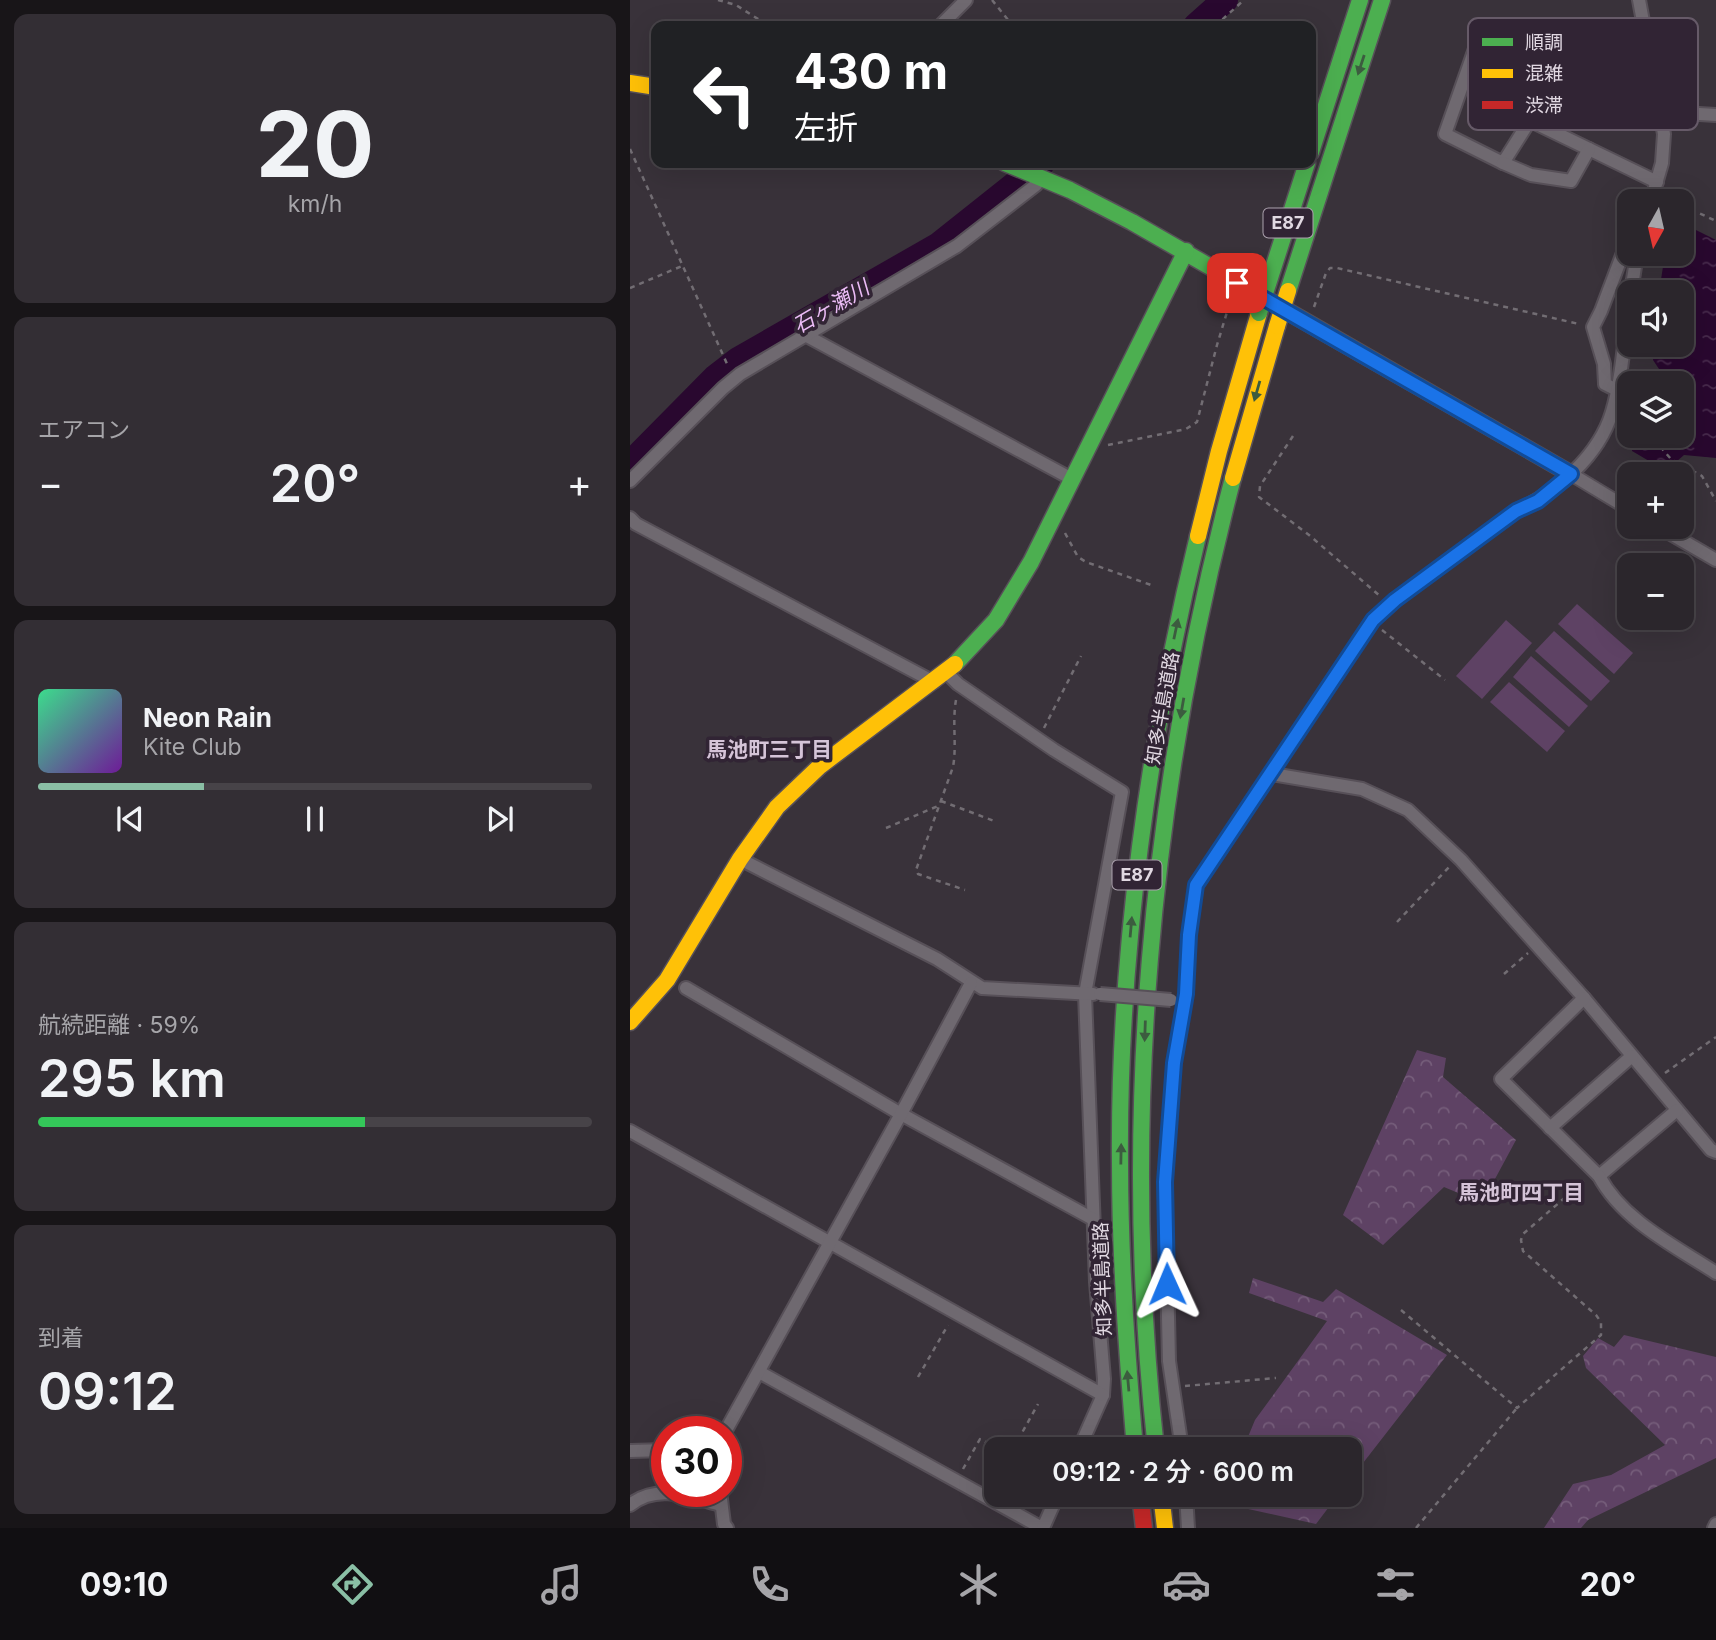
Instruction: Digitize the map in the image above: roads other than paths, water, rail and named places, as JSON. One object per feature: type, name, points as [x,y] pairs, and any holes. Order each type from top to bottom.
[{"type":"main road","points":[[1316,136],[1360,0]]},
{"type":"main road","name":"知多半島道路","points":[[1155,1437],[1146,1329],[1142,1220],[1145,1018],[1165,810],[1189,668],[1233,480],[1288,290],[1382,0]]},
{"type":"main road","points":[[630,83],[651,86]]},
{"type":"main road","points":[[1020,168],[1186,251],[1237,283],[1571,474]]},
{"type":"main road","name":"知多半島道路","points":[[1134,1437],[1124,1331],[1120,1221],[1124,1018],[1145,806],[1168,664],[1193,549],[1228,415],[1305,168]]},
{"type":"main road","points":[[630,1022],[667,980],[740,859],[776,807],[820,766],[940,677],[969,652],[996,620],[1025,572],[1186,251]]},
{"type":"main road","points":[[1142,1507],[1144,1528]]},
{"type":"main road","points":[[1163,1507],[1165,1528]]},
{"type":"street","points":[[945,21],[967,0]]},
{"type":"street","points":[[1639,0],[1643,18]]},
{"type":"street","points":[[1468,69],[1445,134],[1531,175],[1571,181],[1589,149]]},
{"type":"street","points":[[1698,114],[1716,115]]},
{"type":"street","points":[[1503,163],[1523,130]]},
{"type":"street","points":[[1550,130],[1657,182]]},
{"type":"street","points":[[1655,189],[1664,148],[1663,130]]},
{"type":"street","points":[[630,481],[740,374],[957,246],[1036,185],[1042,177]]},
{"type":"street","points":[[1180,1437],[1169,1361],[1165,1182],[1174,1063],[1186,994],[1189,935],[1196,885],[1372,622],[1389,605],[1516,511],[1538,501],[1571,474],[1595,445],[1606,427],[1617,390],[1605,384],[1604,364],[1593,327],[1617,266]]},
{"type":"street","points":[[805,335],[1072,479]]},
{"type":"street","points":[[1571,474],[1617,502]]},
{"type":"street","points":[[630,518],[636,524],[958,684],[1122,792],[1085,994],[1093,1220],[1103,1395],[1084,1437]]},
{"type":"street","points":[[1679,539],[1716,561]]},
{"type":"street","points":[[1272,774],[1362,789],[1408,810],[1458,857],[1584,998],[1711,1150],[1716,1152]]},
{"type":"street","points":[[740,859],[937,959],[982,988],[1171,1000],[1186,994]]},
{"type":"street","points":[[734,1416],[971,982]]},
{"type":"street","points":[[685,988],[901,1114],[1093,1220]]},
{"type":"street","points":[[1584,998],[1501,1079],[1597,1174],[1631,1216],[1716,1273]]},
{"type":"street","points":[[1550,1128],[1632,1056]]},
{"type":"street","points":[[1597,1174],[1677,1110]]},
{"type":"street","points":[[630,1131],[1103,1395]]},
{"type":"street","points":[[759,1372],[1042,1528],[1052,1507]]},
{"type":"street","points":[[630,1451],[651,1450]]},
{"type":"street","points":[[630,1505],[641,1496],[651,1495]]},
{"type":"street","points":[[721,1507],[727,1528]]},
{"type":"street","points":[[1187,1507],[1188,1528]]},
{"type":"water","points":[[1694,229],[1716,240],[1716,458],[1684,455],[1676,462],[1651,462],[1632,451],[1632,448],[1694,448],[1694,371],[1659,369],[1653,360],[1653,357],[1694,357],[1694,280],[1661,280],[1663,266],[1694,266]]},
{"type":"waterway","name":"石ヶ瀬川","points":[[1202,21],[1225,0]]},
{"type":"waterway","name":"石ヶ瀬川","points":[[630,464],[716,377],[738,360],[939,245],[1036,168]]},
{"type":"district","name":"馬池町三丁目","points":[[769,750]]},
{"type":"district","name":"馬池町四丁目","points":[[1521,1193]]}]
